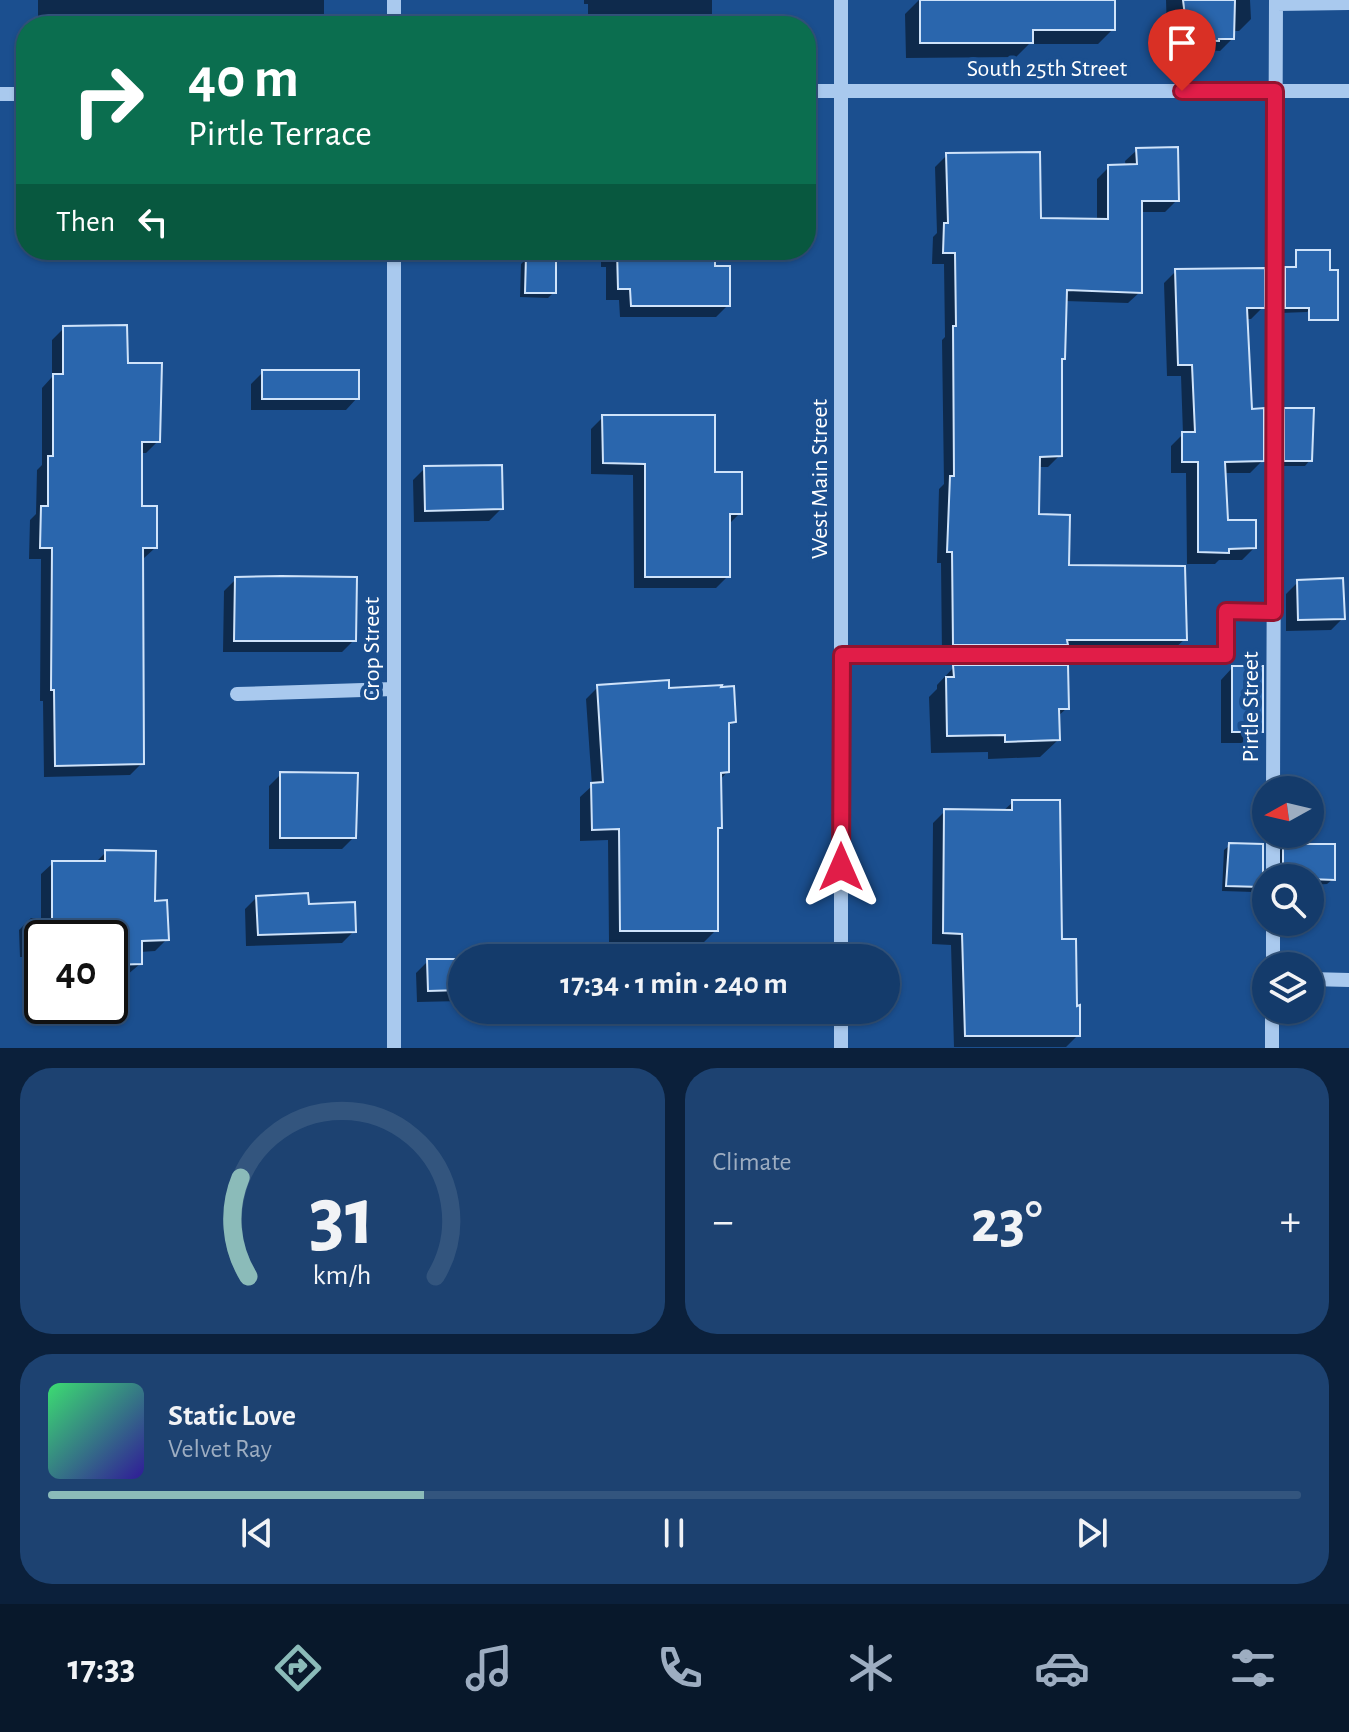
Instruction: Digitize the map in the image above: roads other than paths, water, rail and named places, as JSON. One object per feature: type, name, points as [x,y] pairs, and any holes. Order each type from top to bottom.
[{"type":"street","name":"West Main Street","points":[[841,0],[841,944]]},
{"type":"street","points":[[1276,2],[1349,3]]},
{"type":"street","name":"Pirtle Street","points":[[1273,776],[1276,2]]},
{"type":"street","name":"South 25th Street","points":[[816,91],[1349,91]]},
{"type":"street","name":"Crop Street","points":[[394,260],[394,1048]]},
{"type":"street","points":[[842,655],[1226,655],[1226,611],[1274,612]]},
{"type":"street","points":[[237,694],[394,689]]},
{"type":"street","points":[[1324,979],[1349,980]]},
{"type":"street","points":[[841,1024],[841,1048]]},
{"type":"street","points":[[1272,1024],[1272,1048]]}]
